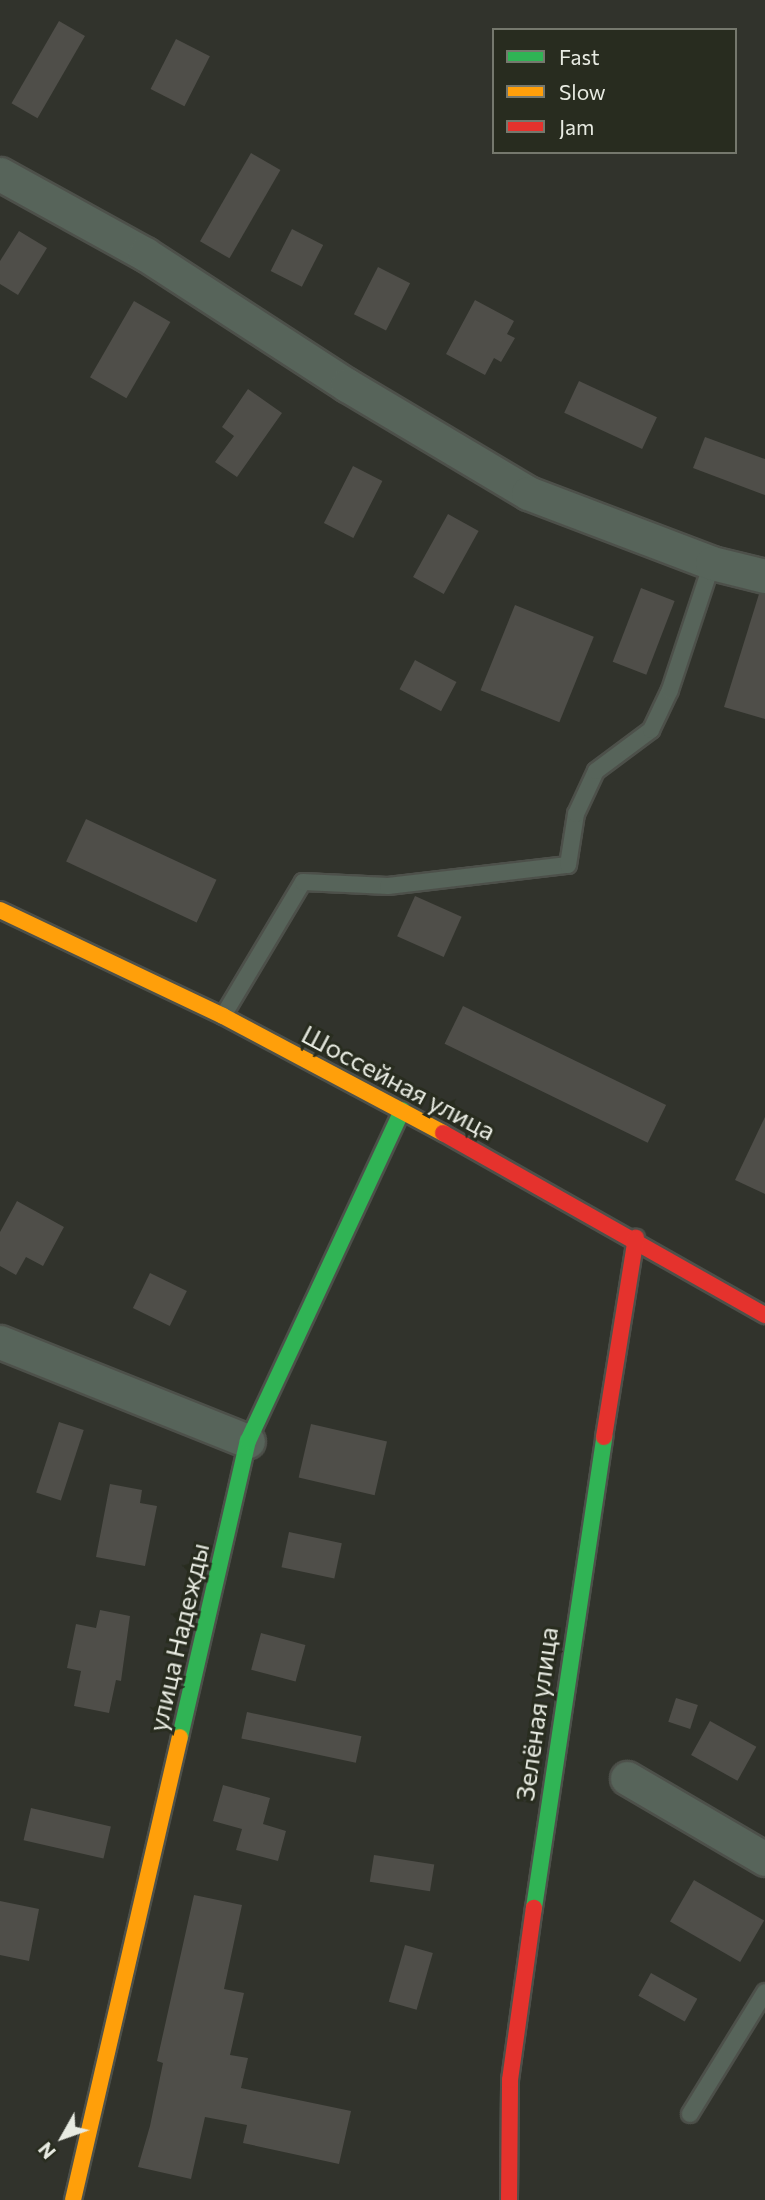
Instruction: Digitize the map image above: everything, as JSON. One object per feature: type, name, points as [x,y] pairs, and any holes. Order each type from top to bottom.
[{"type":"street","points":[[0,174],[145,254],[347,385],[528,493],[712,564],[765,576]]},
{"type":"street","name":"Шоссейная улица","points":[[0,910],[223,1016],[402,1110],[636,1238],[765,1315]]},
{"type":"street","name":"улица Надежды","points":[[74,2200],[248,1441],[402,1110]]},
{"type":"street","name":"Зелёная улица","points":[[509,2200],[512,2066],[560,1714],[636,1238]]},
{"type":"street","points":[[0,1342],[248,1441]]},
{"type":"street","points":[[627,1778],[765,1859]]},
{"type":"lane","points":[[223,1016],[303,882],[388,886],[568,865],[576,814],[596,771],[651,730],[670,690],[712,564]]},
{"type":"lane","points":[[690,2114],[765,1992]]},
{"type":"building","points":[[59,21],[85,36],[37,118],[12,103]]},
{"type":"building","points":[[176,39],[210,56],[184,106],[151,89]]},
{"type":"building","points":[[251,153],[280,170],[229,258],[200,241]]},
{"type":"building","points":[[292,229],[323,245],[302,287],[271,271]]},
{"type":"building","points":[[19,231],[47,248],[18,295],[0,284],[0,261]]},
{"type":"building","points":[[378,267],[410,283],[386,331],[354,314]]},
{"type":"building","points":[[475,300],[514,321],[507,334],[515,338],[501,362],[494,358],[485,375],[446,354]]},
{"type":"building","points":[[134,301],[170,322],[126,398],[90,377]]},
{"type":"building","points":[[579,381],[657,417],[642,449],[564,413]]},
{"type":"building","points":[[248,389],[282,413],[237,477],[215,462],[234,436],[222,427]]},
{"type":"building","points":[[705,437],[765,459],[765,495],[693,468]]},
{"type":"building","points":[[353,466],[382,481],[353,538],[324,523]]},
{"type":"building","points":[[448,514],[479,531],[444,594],[413,577]]},
{"type":"building","points":[[641,588],[675,601],[646,675],[613,662]]},
{"type":"building","points":[[759,594],[765,595],[765,719],[724,707]]},
{"type":"building","points":[[515,605],[594,637],[559,722],[481,690]]},
{"type":"building","points":[[415,660],[456,682],[441,711],[400,689]]},
{"type":"building","points":[[86,819],[217,880],[197,922],[66,862]]},
{"type":"building","points":[[415,896],[462,917],[444,957],[397,936]]},
{"type":"building","points":[[463,1006],[666,1105],[648,1143],[445,1044]]},
{"type":"building","points":[[765,1117],[765,1194],[735,1180]]},
{"type":"building","points":[[17,1201],[64,1227],[43,1266],[26,1257],[16,1275],[0,1266],[0,1232]]},
{"type":"building","points":[[150,1273],[187,1291],[170,1326],[133,1308]]},
{"type":"building","points":[[59,1422],[84,1430],[61,1500],[36,1492]]},
{"type":"building","points":[[311,1424],[387,1442],[375,1495],[299,1478]]},
{"type":"building","points":[[110,1484],[142,1490],[140,1503],[157,1506],[145,1566],[96,1557]]},
{"type":"building","points":[[289,1532],[342,1543],[334,1578],[282,1567]]},
{"type":"building","points":[[100,1610],[130,1616],[121,1681],[116,1680],[109,1713],[74,1706],[81,1671],[67,1668],[76,1624],[96,1628]]},
{"type":"building","points":[[261,1633],[305,1645],[296,1682],[251,1670]]},
{"type":"building","points":[[676,1698],[698,1705],[690,1729],[668,1722]]},
{"type":"building","points":[[247,1712],[361,1736],[356,1763],[241,1738]]},
{"type":"building","points":[[710,1721],[756,1747],[737,1781],[691,1755]]},
{"type":"building","points":[[223,1785],[270,1798],[263,1824],[286,1831],[278,1861],[236,1850],[242,1829],[213,1821]]},
{"type":"building","points":[[31,1808],[111,1826],[103,1859],[24,1840]]},
{"type":"building","points":[[374,1855],[434,1865],[430,1891],[370,1882]]},
{"type":"building","points":[[694,1880],[764,1920],[740,1962],[670,1922]]},
{"type":"building","points":[[194,1895],[242,1905],[224,1989],[244,1993],[230,2055],[248,2058],[241,2088],[351,2111],[339,2164],[243,2143],[247,2125],[205,2117],[191,2179],[138,2167],[163,2063],[157,2061]]},
{"type":"building","points":[[0,1901],[39,1909],[29,1961],[0,1955]]},
{"type":"building","points":[[405,1945],[433,1953],[417,2010],[389,2002]]},
{"type":"building","points":[[651,1973],[697,1999],[685,2021],[638,1996]]},
{"type":"traffic: fast","points":[[180,1737],[248,1441],[402,1110]]},
{"type":"traffic: fast","points":[[534,1908],[604,1437]]},
{"type":"traffic: slow","points":[[0,910],[223,1016],[443,1133]]},
{"type":"traffic: slow","points":[[73,2200],[180,1737]]},
{"type":"traffic: jam","points":[[443,1133],[765,1315]]},
{"type":"traffic: jam","points":[[604,1437],[636,1238]]},
{"type":"traffic: jam","points":[[509,2200],[510,2080],[534,1908]]}]
